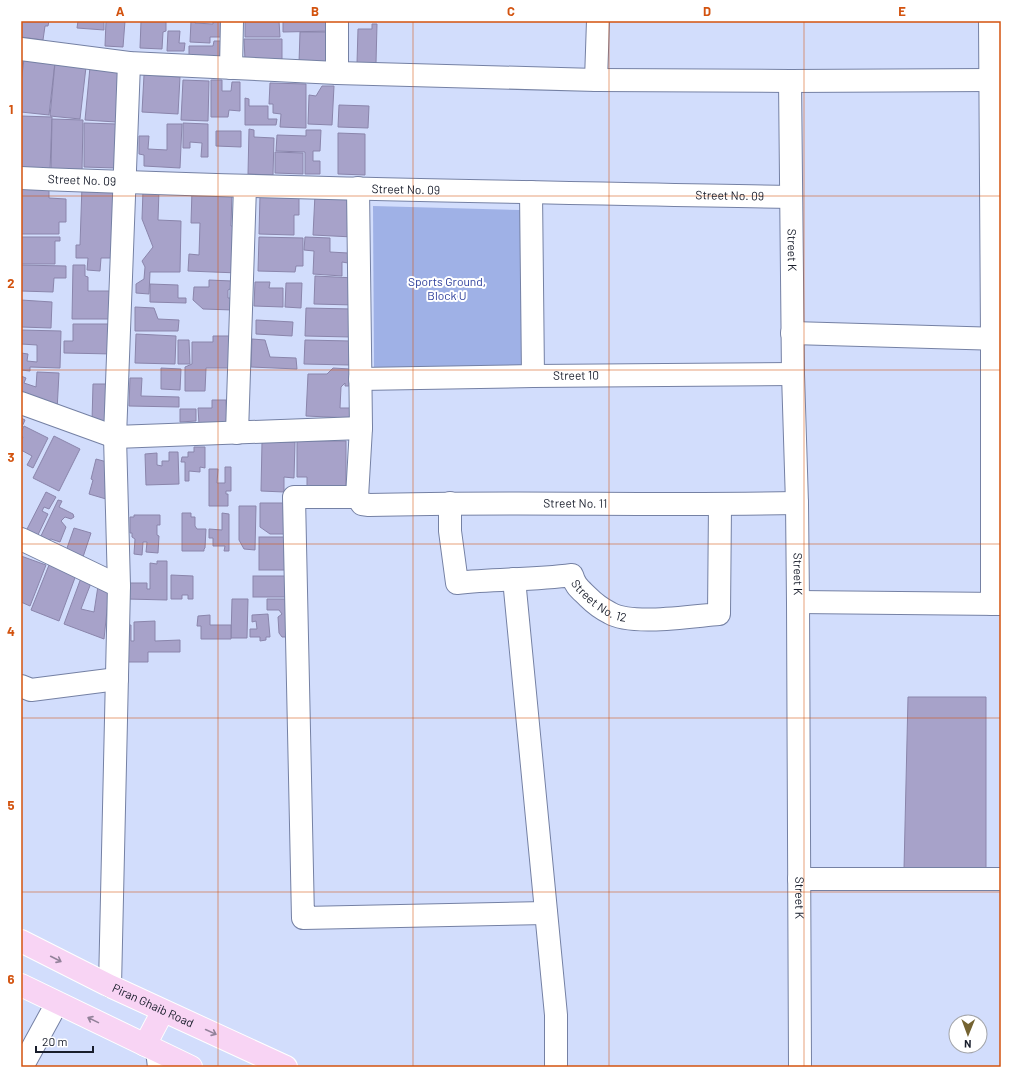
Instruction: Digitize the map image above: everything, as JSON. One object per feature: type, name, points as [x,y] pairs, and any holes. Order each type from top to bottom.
[{"type":"main road","name":"Piran Ghaib Road","points":[[21,941],[110,986],[286,1067]]},
{"type":"main road","points":[[21,985],[154,1054],[191,1067]]},
{"type":"main road","points":[[154,1054],[164,1010]]},
{"type":"street","points":[[231,68],[232,21]]},
{"type":"street","points":[[337,21],[337,73]]},
{"type":"street","points":[[596,80],[598,21]]},
{"type":"street","points":[[798,602],[997,604],[997,339],[990,21]]},
{"type":"street","points":[[21,49],[129,63],[337,73],[596,80],[991,80]]},
{"type":"street","points":[[110,986],[119,586],[115,437],[129,63]]},
{"type":"street","name":"Street K","points":[[790,81],[792,334],[797,503],[800,1067]]},
{"type":"street","name":"Street No. 09","points":[[21,178],[245,186],[791,197]]},
{"type":"street","points":[[237,433],[245,186]]},
{"type":"street","points":[[358,188],[361,428],[357,497],[294,497],[303,918],[546,913]]},
{"type":"street","points":[[531,192],[533,376]]},
{"type":"street","points":[[792,334],[997,339]]},
{"type":"street","name":"Street 10","points":[[360,379],[793,374]]},
{"type":"street","points":[[21,403],[115,437],[361,428]]},
{"type":"street","name":"Street No. 11","points":[[357,497],[362,504],[369,505],[450,503],[797,503]]},
{"type":"street","name":"Street No. 12","points":[[450,503],[450,531],[457,583],[547,578],[572,575],[575,585],[594,602],[611,614],[633,619],[663,619],[719,614],[720,504]]},
{"type":"street","points":[[21,539],[119,586]]},
{"type":"street","points":[[514,579],[556,1014],[556,1067]]},
{"type":"street","points":[[21,686],[31,690],[117,679]]},
{"type":"street","points":[[799,879],[1001,879]]},
{"type":"street","points":[[22,1067],[56,1003]]},
{"type":"green space","name":"Sports Ground, Block U","points":[[373,206],[520,210],[523,368],[374,367]]},
{"type":"building","points":[[21,21],[49,21],[48,26],[45,26],[43,40],[21,37]]},
{"type":"building","points":[[78,21],[104,21],[104,30],[77,28]]},
{"type":"building","points":[[106,21],[125,21],[123,47],[105,46]]},
{"type":"building","points":[[141,21],[166,21],[166,31],[163,32],[162,49],[140,48]]},
{"type":"building","points":[[191,21],[195,21],[195,23],[213,24],[213,21],[223,21],[223,37],[210,37],[210,43],[190,42]]},
{"type":"building","points":[[245,21],[279,21],[280,37],[245,37]]},
{"type":"building","points":[[283,21],[333,21],[333,31],[283,32]]},
{"type":"building","points":[[372,24],[377,24],[376,63],[357,63],[358,29],[372,29]]},
{"type":"building","points":[[168,31],[180,31],[179,43],[185,43],[184,51],[167,51]]},
{"type":"building","points":[[300,32],[330,32],[330,63],[299,63]]},
{"type":"building","points":[[244,39],[282,39],[282,60],[245,60]]},
{"type":"building","points":[[214,41],[221,41],[221,57],[189,56],[189,46],[213,46]]},
{"type":"building","points":[[21,59],[23,59],[21,82]]},
{"type":"building","points":[[24,59],[55,62],[49,115],[21,112],[21,83]]},
{"type":"building","points":[[55,63],[86,67],[80,119],[50,116]]},
{"type":"building","points":[[90,67],[121,70],[116,122],[85,120]]},
{"type":"building","points":[[144,75],[180,77],[178,114],[142,112]]},
{"type":"building","points":[[183,80],[209,81],[208,121],[181,120]]},
{"type":"building","points":[[211,80],[222,80],[222,91],[231,91],[232,82],[240,82],[240,111],[229,110],[228,117],[211,117]]},
{"type":"building","points":[[270,83],[306,84],[306,128],[280,127],[281,114],[273,113],[273,104],[269,104]]},
{"type":"building","points":[[322,86],[334,86],[332,125],[308,124],[309,95],[316,96]]},
{"type":"building","points":[[245,98],[249,99],[249,106],[268,106],[268,119],[277,119],[276,125],[245,125]]},
{"type":"building","points":[[339,105],[369,106],[368,128],[338,127]]},
{"type":"building","points":[[21,116],[52,117],[50,170],[21,169]]},
{"type":"building","points":[[52,119],[83,120],[82,172],[51,171]]},
{"type":"building","points":[[84,123],[117,124],[116,168],[84,167]]},
{"type":"building","points":[[183,123],[208,124],[208,157],[201,157],[202,143],[190,142],[190,148],[183,148]]},
{"type":"building","points":[[167,124],[182,124],[180,168],[144,166],[144,155],[139,154],[139,136],[149,136],[148,149],[167,150]]},
{"type":"building","points":[[249,129],[254,130],[254,137],[274,138],[273,175],[248,174]]},
{"type":"building","points":[[306,130],[321,130],[320,151],[313,151],[313,161],[320,161],[320,174],[305,174],[305,152],[276,151],[277,135],[306,136]]},
{"type":"building","points":[[216,131],[241,131],[241,147],[216,146]]},
{"type":"building","points":[[338,133],[365,134],[365,175],[338,174]]},
{"type":"building","points":[[275,152],[303,153],[303,174],[275,173]]},
{"type":"building","points":[[82,185],[119,185],[118,258],[101,258],[100,271],[87,270],[88,258],[76,258],[76,245],[80,245]]},
{"type":"building","points":[[21,186],[49,186],[49,198],[66,199],[66,222],[59,222],[59,234],[21,234]]},
{"type":"building","points":[[143,190],[159,190],[158,220],[181,221],[180,272],[150,272],[149,294],[136,293],[136,284],[144,279],[145,267],[142,261],[153,247],[142,219]]},
{"type":"building","points":[[192,190],[232,191],[231,226],[237,226],[238,273],[188,271],[189,254],[199,255],[200,223],[191,223]]},
{"type":"building","points":[[315,194],[355,196],[353,237],[313,235]]},
{"type":"building","points":[[260,195],[299,196],[299,215],[294,215],[294,235],[259,234]]},
{"type":"building","points":[[21,237],[60,237],[60,241],[55,241],[55,264],[21,264]]},
{"type":"building","points":[[259,237],[303,238],[303,266],[296,266],[295,272],[258,271]]},
{"type":"building","points":[[305,237],[330,238],[330,252],[348,253],[348,263],[342,262],[342,276],[313,274],[314,251],[304,250]]},
{"type":"building","points":[[21,265],[66,266],[66,278],[54,278],[53,292],[21,291]]},
{"type":"building","points":[[73,265],[85,265],[85,276],[88,277],[88,291],[115,291],[115,319],[72,319]]},
{"type":"building","points":[[315,276],[355,278],[354,305],[314,304]]},
{"type":"building","points":[[209,280],[232,281],[232,288],[228,290],[228,298],[233,298],[233,310],[203,309],[193,300],[194,287],[209,287]]},
{"type":"building","points":[[255,282],[270,282],[269,288],[283,288],[283,307],[254,306]]},
{"type":"building","points":[[286,283],[302,283],[301,308],[285,307]]},
{"type":"building","points":[[150,284],[178,285],[178,298],[186,298],[186,303],[150,302]]},
{"type":"building","points":[[21,300],[52,302],[51,328],[21,327]]},
{"type":"building","points":[[135,307],[154,308],[158,319],[179,320],[178,331],[135,331]]},
{"type":"building","points":[[306,308],[352,309],[351,337],[305,336]]},
{"type":"building","points":[[256,320],[293,322],[292,336],[256,334]]},
{"type":"building","points":[[73,324],[113,324],[113,354],[64,353],[64,341],[73,341]]},
{"type":"building","points":[[21,330],[61,331],[60,368],[30,367],[30,371],[21,370],[21,353],[28,354],[27,361],[37,362],[37,345],[21,344]]},
{"type":"building","points":[[136,334],[176,336],[175,364],[135,363]]},
{"type":"building","points":[[213,336],[234,336],[234,368],[206,368],[205,391],[185,391],[185,367],[192,364],[192,342],[213,342]]},
{"type":"building","points":[[252,339],[265,340],[270,357],[296,358],[297,369],[251,367]]},
{"type":"building","points":[[178,340],[189,340],[190,364],[178,364]]},
{"type":"building","points":[[305,340],[350,341],[349,365],[304,364]]},
{"type":"building","points":[[161,368],[181,369],[180,390],[161,389]]},
{"type":"building","points":[[333,368],[350,369],[349,386],[345,386],[345,383],[341,387],[340,408],[350,408],[350,418],[306,416],[308,374],[327,374]]},
{"type":"building","points":[[37,372],[59,373],[57,411],[21,397],[21,376],[26,378],[24,383],[36,387]]},
{"type":"building","points":[[130,378],[142,378],[141,396],[179,397],[179,407],[129,406]]},
{"type":"building","points":[[93,384],[112,384],[112,422],[92,421]]},
{"type":"building","points":[[212,400],[226,400],[227,424],[199,424],[198,408],[212,408]]},
{"type":"building","points":[[180,409],[196,409],[196,421],[180,422]]},
{"type":"building","points":[[21,418],[25,420],[21,429]]},
{"type":"building","points":[[24,426],[48,438],[33,468],[27,465],[32,456],[21,450],[21,441],[23,437],[21,436],[21,432]]},
{"type":"building","points":[[54,436],[80,449],[59,491],[33,478]]},
{"type":"building","points":[[297,441],[346,441],[346,492],[307,492],[307,477],[297,477]]},
{"type":"building","points":[[262,442],[295,442],[294,478],[284,477],[284,492],[261,491]]},
{"type":"building","points":[[194,447],[205,447],[205,468],[200,467],[200,472],[189,471],[189,481],[185,481],[185,462],[181,462],[182,457],[188,457],[188,452],[194,452]]},
{"type":"building","points":[[169,452],[178,452],[179,484],[146,485],[145,454],[157,453],[157,465],[162,466],[162,461],[169,461]]},
{"type":"building","points":[[96,459],[107,462],[106,499],[89,494]]},
{"type":"building","points":[[225,467],[231,467],[231,491],[226,491],[226,494],[228,494],[228,506],[209,506],[209,469],[218,469],[217,483],[225,483]]},
{"type":"building","points":[[46,492],[56,497],[49,509],[44,507],[42,511],[48,514],[36,539],[25,533]]},
{"type":"building","points":[[58,500],[62,501],[59,507],[73,514],[74,517],[71,519],[65,517],[61,521],[66,527],[60,542],[51,539],[46,541],[40,538]]},
{"type":"building","points":[[260,503],[289,503],[289,534],[270,534],[260,527]]},
{"type":"building","points":[[239,506],[256,506],[255,550],[244,549],[239,540]]},
{"type":"building","points":[[182,513],[191,513],[191,517],[195,517],[195,526],[197,529],[206,529],[204,551],[182,551]]},
{"type":"building","points":[[222,513],[229,514],[229,551],[224,551],[225,546],[213,546],[213,538],[209,538],[209,529],[222,530]]},
{"type":"building","points":[[134,515],[160,515],[160,525],[157,525],[157,535],[159,536],[158,553],[146,552],[147,542],[143,542],[142,555],[134,554],[135,539],[132,537],[132,533],[130,533],[130,517],[134,517]]},
{"type":"building","points":[[74,528],[91,533],[83,557],[66,551]]},
{"type":"building","points":[[259,537],[289,537],[289,570],[259,570]]},
{"type":"building","points":[[21,556],[46,565],[30,606],[21,602]]},
{"type":"building","points":[[157,561],[167,561],[167,600],[127,599],[127,583],[147,583],[147,589],[150,589],[150,563],[157,564]]},
{"type":"building","points":[[49,565],[76,575],[59,621],[31,610]]},
{"type":"building","points":[[171,575],[193,576],[193,599],[188,599],[188,595],[182,595],[182,599],[171,599]]},
{"type":"building","points":[[253,576],[290,576],[290,597],[253,597]]},
{"type":"building","points":[[81,578],[91,583],[81,609],[94,612],[98,586],[109,591],[104,639],[64,624]]},
{"type":"building","points":[[232,599],[248,599],[247,638],[231,638]]},
{"type":"building","points":[[267,599],[291,599],[292,637],[282,637],[279,633],[278,617],[282,614],[279,610],[267,610]]},
{"type":"building","points":[[268,614],[270,637],[266,637],[266,640],[260,641],[260,637],[250,637],[250,629],[257,629],[256,621],[252,622],[252,615]]},
{"type":"building","points":[[210,615],[210,625],[231,625],[231,639],[201,639],[201,626],[197,626],[198,616]]},
{"type":"building","points":[[155,621],[155,641],[180,640],[180,652],[148,652],[148,662],[125,662],[125,625],[131,625],[131,641],[134,641],[134,622]]},
{"type":"building","points":[[908,697],[986,697],[986,870],[904,869]]}]
